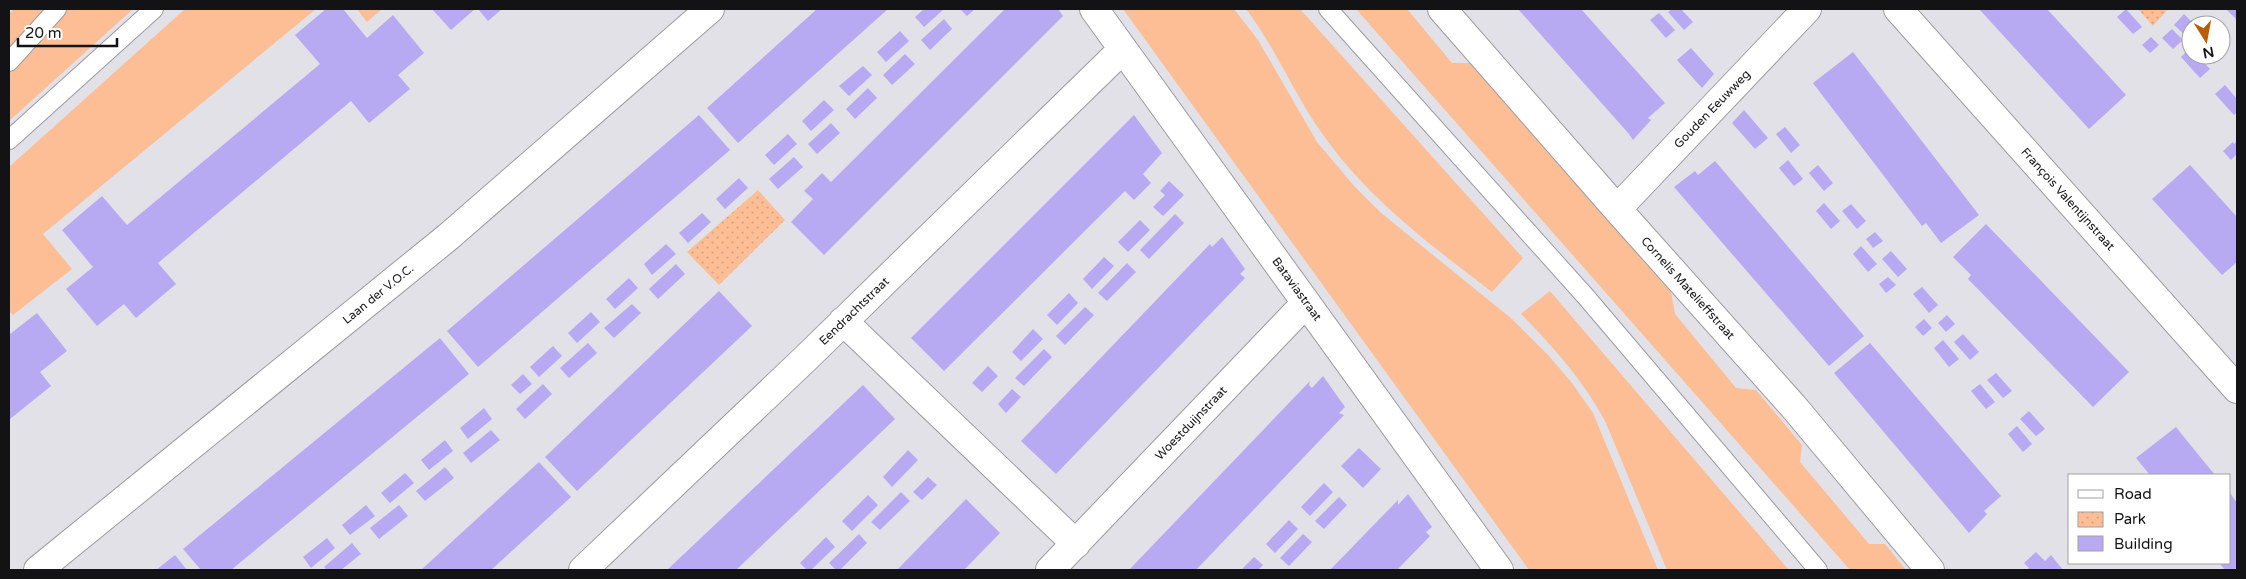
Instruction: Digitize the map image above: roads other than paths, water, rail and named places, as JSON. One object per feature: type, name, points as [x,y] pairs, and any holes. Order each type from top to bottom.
[{"type":"street","name":"Laan der V.O.C.","points":[[38,570],[448,237],[710,9]]},
{"type":"street","name":"Bataviastraat","points":[[1094,9],[1306,303],[1492,567]]},
{"type":"street","name":"Cornelis Matelieffstraat","points":[[1442,9],[1793,406],[1930,570]]},
{"type":"street","name":"Gouden Eeuwweg","points":[[1617,209],[1807,9]]},
{"type":"street","name":"François Valentijnstraat","points":[[1898,9],[2237,389]]},
{"type":"street","name":"Eendrachtstraat","points":[[583,570],[1123,49]]},
{"type":"street","name":"Woestduijnstraat","points":[[1050,570],[1306,303]]},
{"type":"street","points":[[843,321],[1076,544]]},
{"type":"lane","points":[[9,62],[57,9]]},
{"type":"lane","points":[[9,140],[154,9]]},
{"type":"lane","points":[[1328,9],[1587,298],[1818,570]]}]
